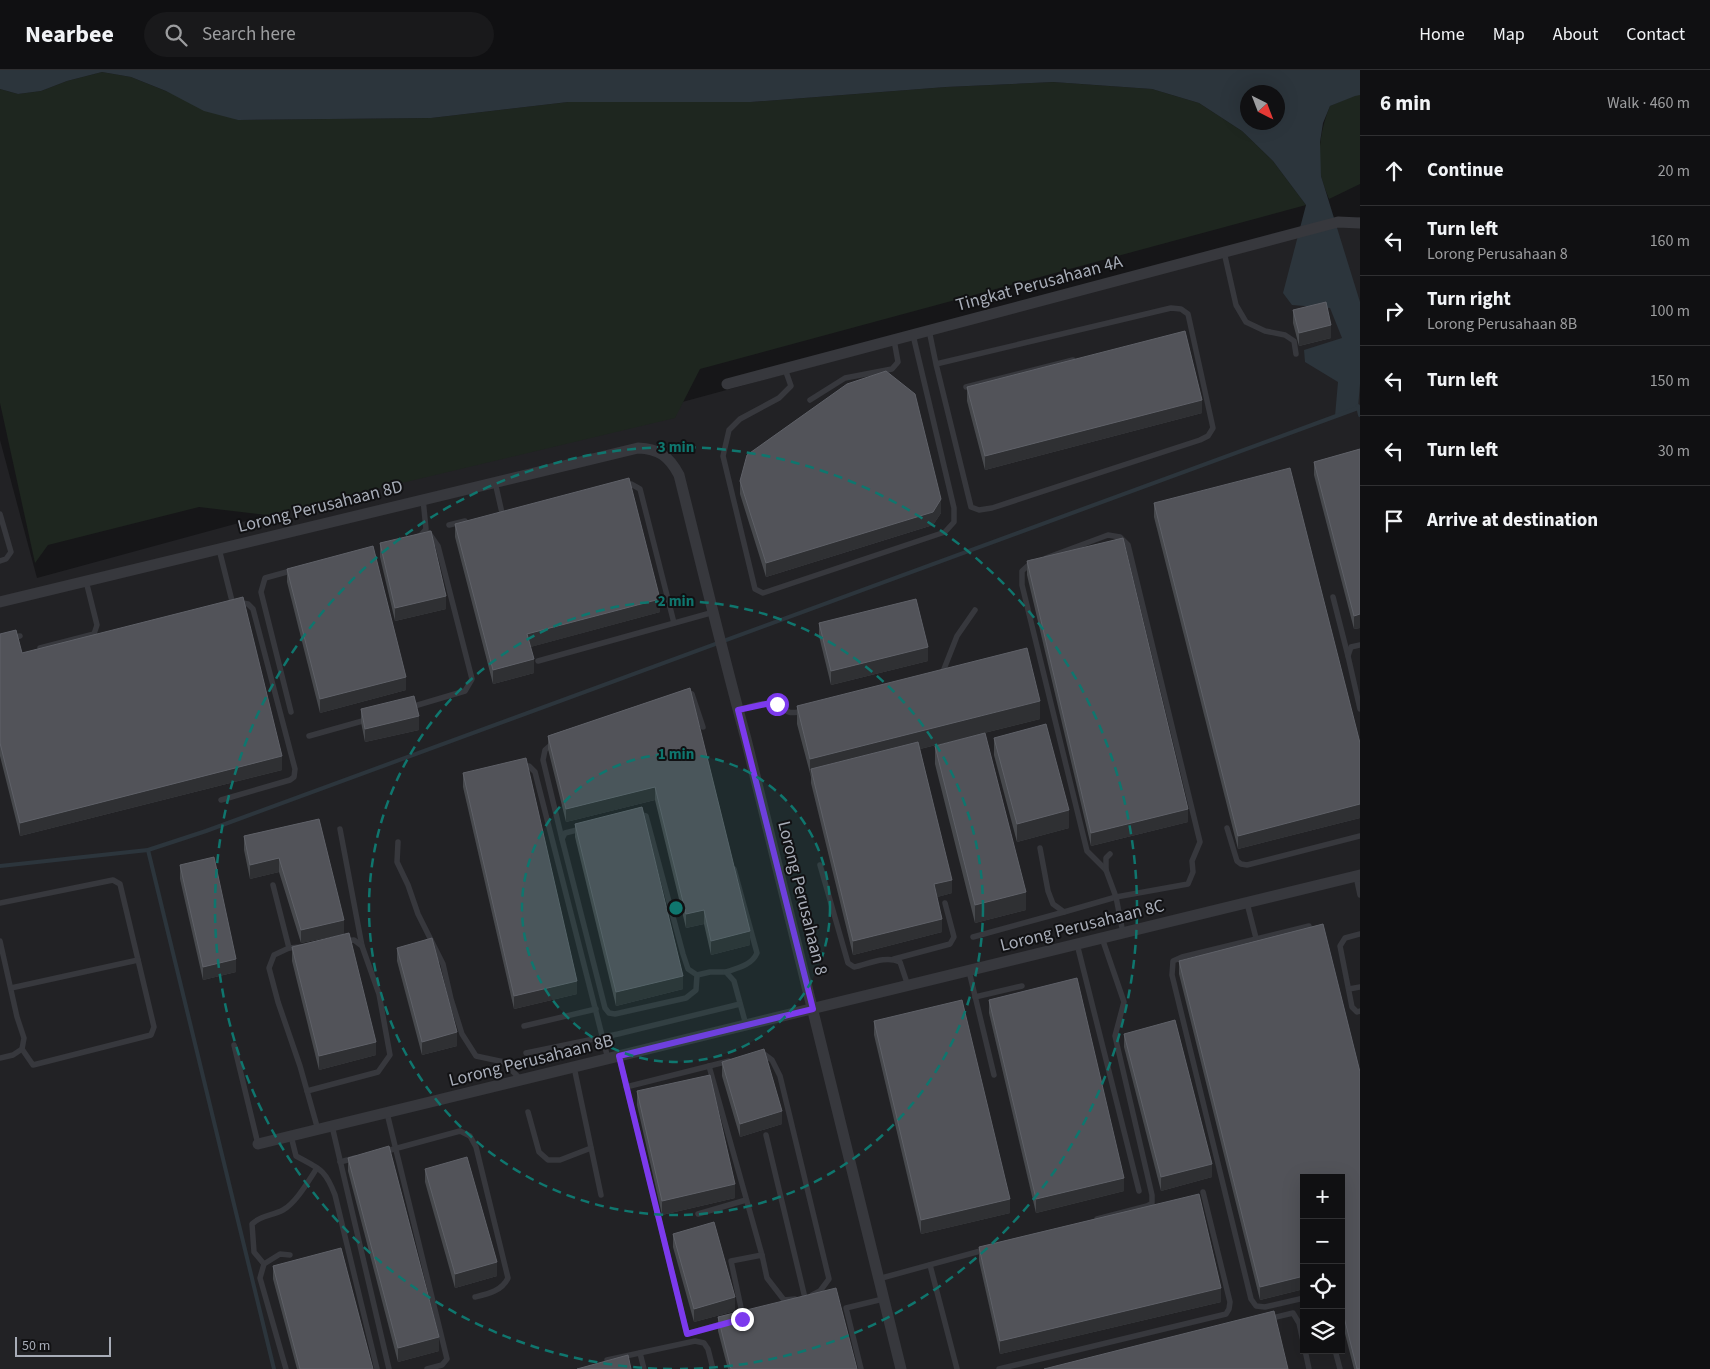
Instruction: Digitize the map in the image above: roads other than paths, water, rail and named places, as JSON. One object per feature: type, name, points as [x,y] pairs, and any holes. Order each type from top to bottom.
[{"type":"street","name":"Tingkat Perusahaan 4A","points":[[727,384],[1338,222],[1360,223]]},
{"type":"street","name":"Lorong Perusahaan 8D","points":[[0,602],[638,448],[650,448]]},
{"type":"street","name":"Lorong Perusahaan 8","points":[[650,448],[672,462],[679,475],[901,1369]]},
{"type":"street","name":"Lorong Perusahaan 8C","points":[[813,1009],[1358,876]]},
{"type":"street","name":"Lorong Perusahaan 8B","points":[[258,1144],[813,1009]]},
{"type":"lane","points":[[1224,252],[1236,304],[1246,322],[1264,330],[1285,335],[1294,341],[1296,354]]},
{"type":"lane","points":[[929,330],[936,364],[971,506],[979,510],[1001,505],[1200,440],[1208,436],[1213,428],[1188,314],[1181,309],[1171,308],[936,364]]},
{"type":"lane","points":[[1182,333],[1192,330]]},
{"type":"lane","points":[[785,369],[791,386],[779,398],[740,419],[729,430],[723,456],[755,589],[763,593],[945,532],[954,522],[954,508],[913,335]]},
{"type":"lane","points":[[810,400],[845,378],[892,369],[898,362],[894,340]]},
{"type":"lane","points":[[966,387],[1079,359]]},
{"type":"lane","points":[[495,482],[502,513]]},
{"type":"lane","points":[[613,488],[631,484],[640,489],[674,623]]},
{"type":"lane","points":[[400,710],[464,691],[472,679],[438,546],[426,529],[423,500]]},
{"type":"lane","points":[[493,515],[511,511]]},
{"type":"lane","points":[[0,514],[11,552],[6,559],[0,561]]},
{"type":"lane","points":[[449,525],[476,519]]},
{"type":"lane","points":[[412,538],[421,536],[426,529]]},
{"type":"lane","points":[[973,937],[1116,897],[1188,884],[1192,872],[1192,861],[1200,842],[1128,545],[1120,537],[1108,536],[1031,563],[1022,570],[1022,584],[1087,851],[1106,870]]},
{"type":"lane","points":[[219,549],[232,601],[229,606],[221,608]]},
{"type":"lane","points":[[291,712],[261,592],[265,578],[302,568]]},
{"type":"lane","points":[[40,648],[94,634],[97,625],[86,581]]},
{"type":"lane","points":[[1334,598],[1360,709]]},
{"type":"lane","points":[[221,800],[290,780],[294,777],[295,769],[253,609],[248,604],[232,601]]},
{"type":"lane","points":[[933,681],[941,676],[957,636],[975,610]]},
{"type":"lane","points":[[538,661],[714,612]]},
{"type":"lane","points":[[0,640],[20,636]]},
{"type":"lane","points":[[1348,656],[1351,647],[1360,645]]},
{"type":"lane","points":[[675,695],[684,692],[692,694],[703,727]]},
{"type":"lane","points":[[738,710],[772,703],[777,704],[791,714],[814,709]]},
{"type":"lane","points":[[309,736],[373,718]]},
{"type":"lane","points":[[560,740],[550,744],[545,750],[543,760],[605,1008],[609,1013],[615,1014],[686,998],[696,990],[697,975]]},
{"type":"lane","points":[[512,770],[529,766],[535,772],[603,1037],[626,1087],[687,1334],[742,1319],[744,1316],[731,1261],[762,1255]]},
{"type":"lane","points":[[636,817],[646,816],[683,954],[688,969],[697,975],[710,972],[726,972],[747,964],[754,959],[757,953],[734,867]]},
{"type":"lane","points":[[562,839],[570,831],[589,827]]},
{"type":"lane","points":[[1227,828],[1237,860],[1241,864],[1247,865],[1360,836]]},
{"type":"lane","points":[[307,1091],[378,1072],[390,1055],[379,994],[362,946],[340,829]]},
{"type":"lane","points":[[398,842],[397,862],[418,914],[443,964],[462,1034],[476,1056],[504,1062],[521,1080]]},
{"type":"lane","points":[[1040,848],[1048,891],[1053,904],[1064,912]]},
{"type":"lane","points":[[1110,854],[1106,858],[1106,870],[1116,897],[1123,933]]},
{"type":"lane","points":[[820,865],[848,963],[854,967],[886,959],[894,959],[950,944],[954,937],[945,903]]},
{"type":"lane","points":[[1358,876],[1360,895]]},
{"type":"lane","points":[[0,903],[113,880],[120,884],[154,1027],[151,1035],[33,1064],[22,1049]]},
{"type":"lane","points":[[273,886],[289,948]]},
{"type":"lane","points":[[1248,903],[1258,946]]},
{"type":"lane","points":[[1300,1299],[1265,1307],[1256,1306],[1251,1299],[1172,975],[1173,961],[1182,957],[1309,926]]},
{"type":"lane","points":[[1360,934],[1345,938],[1340,946],[1352,1007],[1357,1012],[1360,1011]]},
{"type":"lane","points":[[1090,1221],[1152,1203],[1152,1194],[1115,1036],[1124,1002],[1102,938]]},
{"type":"lane","points":[[336,942],[354,940],[362,946]]},
{"type":"lane","points":[[0,941],[3,968],[24,1038],[22,1049],[14,1055],[0,1058]]},
{"type":"lane","points":[[1077,944],[1139,1191]]},
{"type":"lane","points":[[308,946],[289,948],[274,956],[269,968],[318,1130]]},
{"type":"lane","points":[[894,959],[900,962],[908,986]]},
{"type":"lane","points":[[10,988],[138,960]]},
{"type":"lane","points":[[969,971],[994,1075]]},
{"type":"lane","points":[[726,972],[734,982],[746,1025]]},
{"type":"lane","points":[[1079,985],[1086,982]]},
{"type":"lane","points":[[975,997],[1022,986]]},
{"type":"lane","points":[[1349,989],[1360,987]]},
{"type":"lane","points":[[526,1053],[603,1037],[740,1004]]},
{"type":"lane","points":[[524,1026],[596,1009]]},
{"type":"lane","points":[[234,1045],[258,1144]]},
{"type":"lane","points":[[709,1066],[767,1278],[784,1300],[805,1298],[820,1291],[829,1279],[780,1076],[772,1060],[764,1054],[756,1055]]},
{"type":"lane","points":[[626,1087],[733,1060]]},
{"type":"lane","points":[[574,1067],[601,1195]]},
{"type":"lane","points":[[528,1112],[539,1152],[548,1160],[560,1160],[591,1148]]},
{"type":"lane","points":[[387,1113],[447,1359],[442,1365],[427,1369]]},
{"type":"lane","points":[[332,1126],[389,1369]]},
{"type":"lane","points":[[377,1154],[460,1131],[470,1136],[476,1147],[508,1278],[505,1285],[493,1292],[475,1297]]},
{"type":"lane","points":[[766,1135],[805,1298]]},
{"type":"lane","points":[[291,1136],[296,1156],[318,1168],[328,1177],[335,1195],[377,1369]]},
{"type":"lane","points":[[340,1162],[358,1158]]},
{"type":"lane","points":[[264,1264],[254,1252],[252,1224],[258,1218],[284,1210],[318,1168]]},
{"type":"lane","points":[[999,1369],[1226,1314],[1229,1310],[1230,1302],[1203,1192]]},
{"type":"lane","points":[[698,1214],[746,1200]]},
{"type":"lane","points":[[878,1279],[986,1249]]},
{"type":"lane","points":[[286,1369],[260,1278],[264,1264],[280,1254],[290,1255]]},
{"type":"lane","points":[[930,1264],[957,1369]]},
{"type":"lane","points":[[861,1369],[846,1308],[883,1299]]},
{"type":"lane","points":[[1265,1320],[1293,1313],[1300,1328]]},
{"type":"lane","points":[[607,1360],[695,1341],[704,1343],[708,1349],[713,1369]]},
{"type":"lane","points":[[640,1353],[644,1369]]},
{"type":"lane","points":[[1306,1354],[1309,1369]]},
{"type":"lane","points":[[1336,1354],[1340,1369]]},
{"type":"waterway","points":[[1358,406],[1360,415]]},
{"type":"waterway","points":[[274,1369],[148,850],[206,831],[1358,408]]},
{"type":"waterway","points":[[0,866],[148,850]]}]
